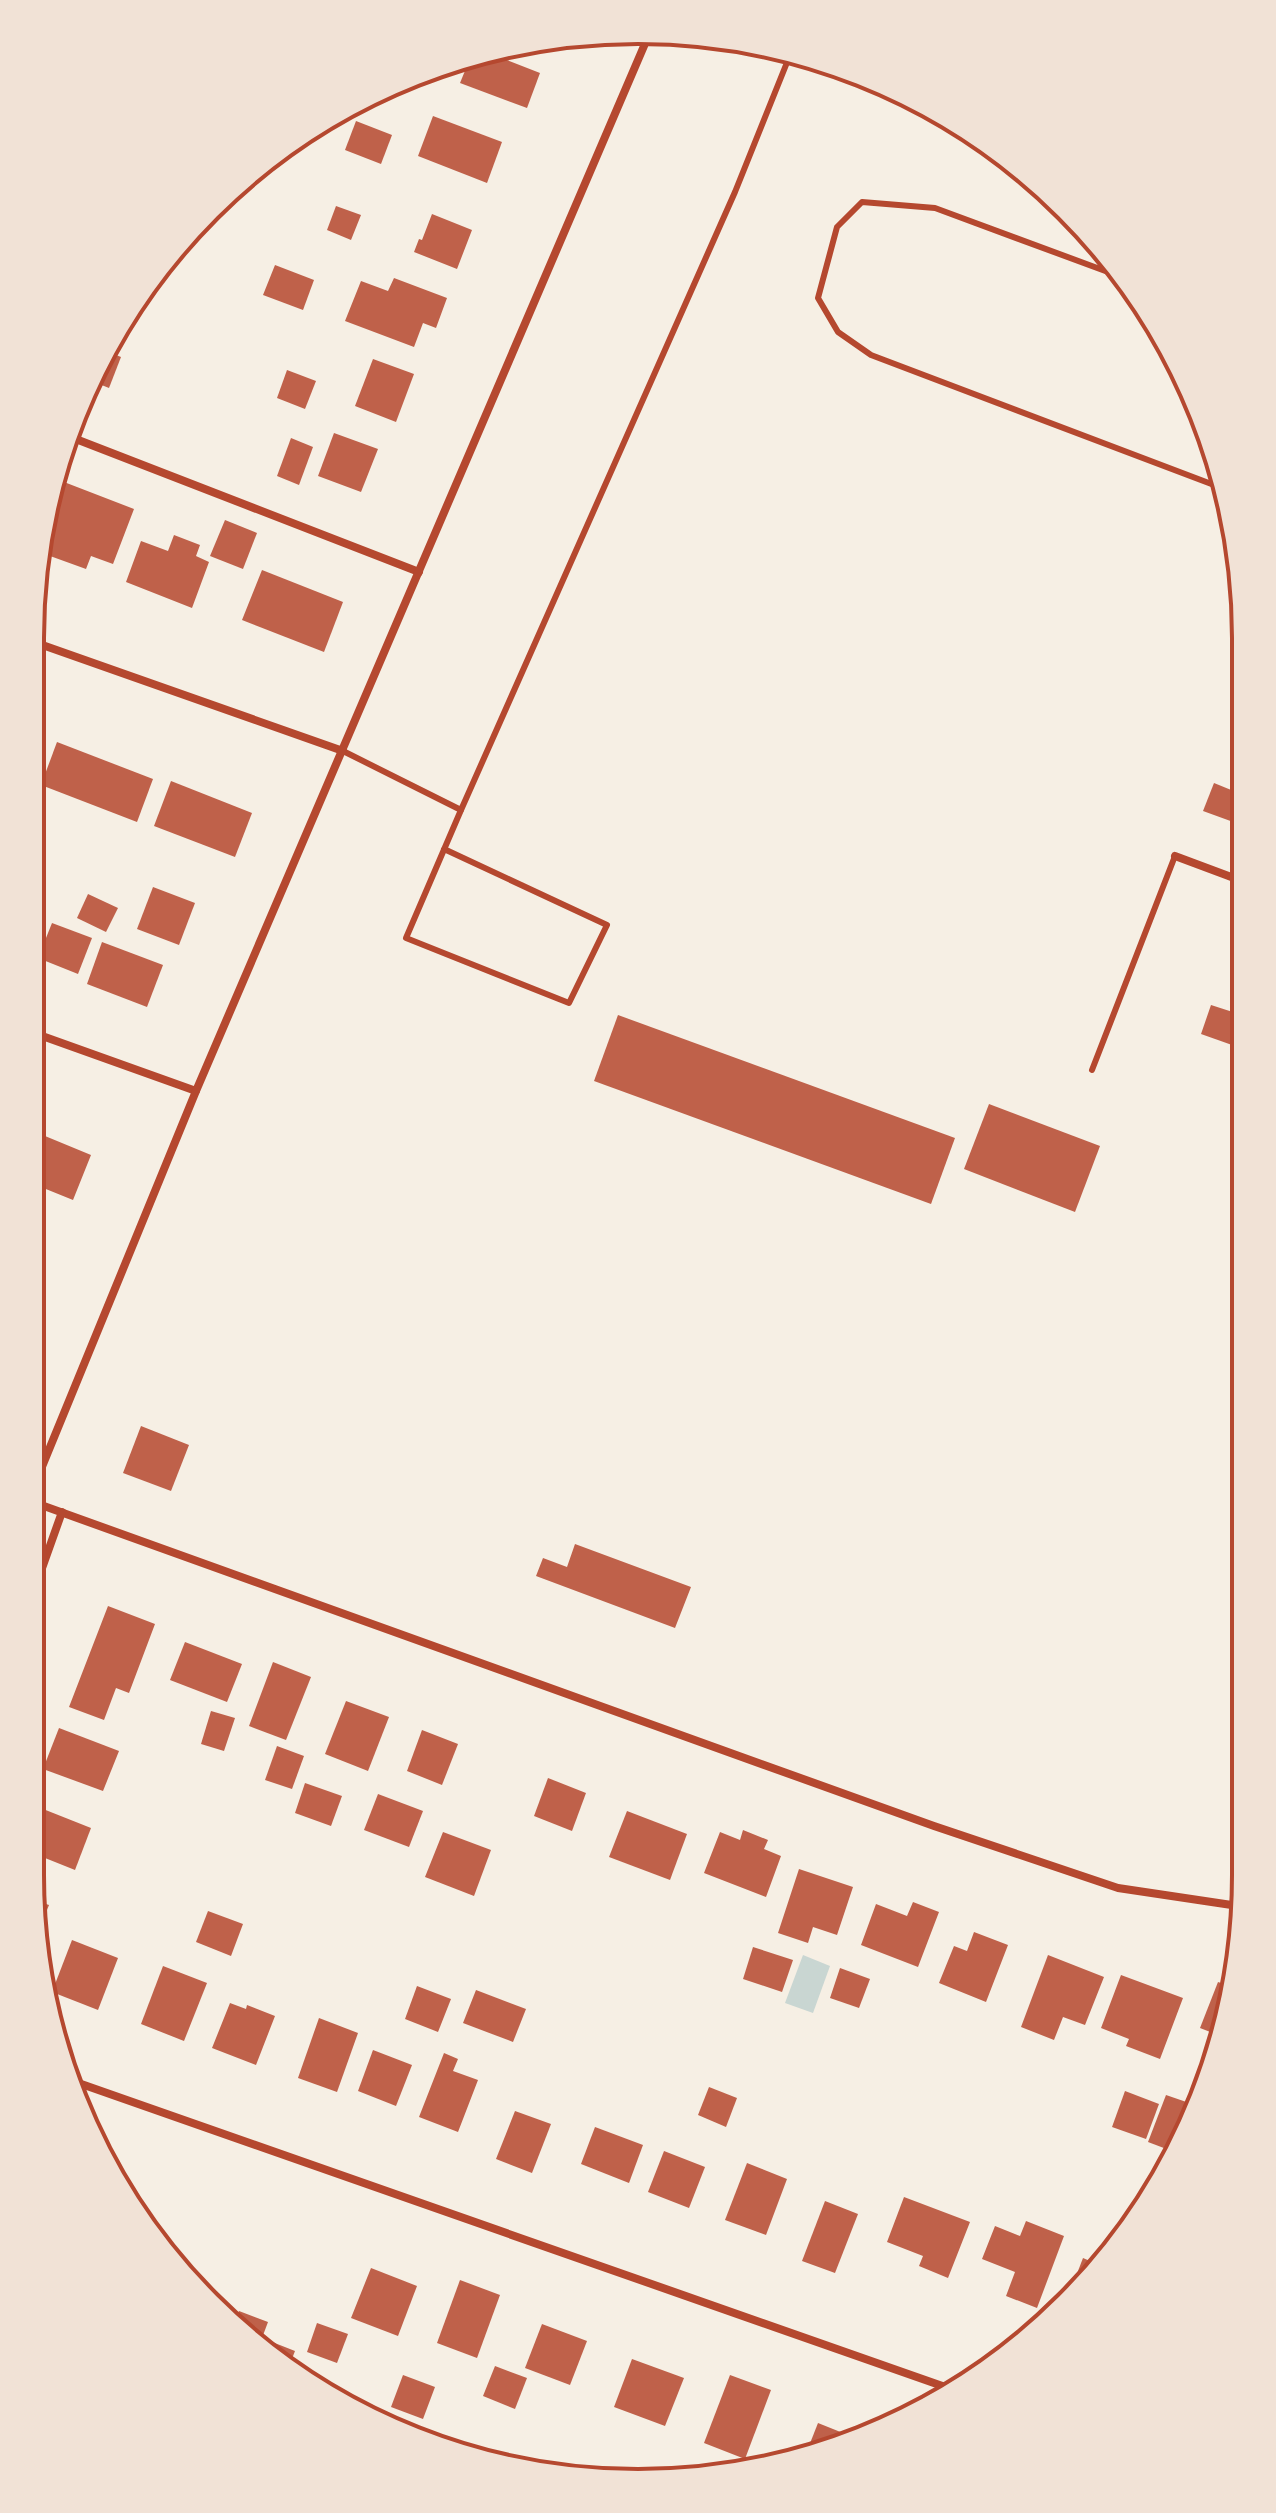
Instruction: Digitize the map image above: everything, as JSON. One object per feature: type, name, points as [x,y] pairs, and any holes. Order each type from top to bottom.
[{"type":"street","points":[[44,1465],[196,1091],[645,44]]},
{"type":"street","points":[[79,440],[419,572]]},
{"type":"street","points":[[44,646],[343,751]]},
{"type":"street","points":[[1175,856],[1232,877]]},
{"type":"street","points":[[44,1037],[196,1091]]},
{"type":"street","points":[[44,1505],[934,1826],[1118,1888],[1231,1905]]},
{"type":"street","points":[[44,1563],[62,1512]]},
{"type":"street","points":[[83,2084],[941,2385]]},
{"type":"lane","points":[[444,849],[607,925],[569,1003],[406,938],[444,849],[461,810],[735,192],[787,63]]},
{"type":"lane","points":[[1105,271],[935,208],[862,202],[837,227],[818,298],[838,332],[871,355],[1212,484]]},
{"type":"lane","points":[[343,751],[461,810]]},
{"type":"lane","points":[[1092,1070],[1175,856]]},
{"type":"shaded area","points":[[803,1955],[830,1966],[813,2013],[785,2003]]},
{"type":"building","points":[[504,59],[540,73],[527,108],[460,83],[465,70]]},
{"type":"building","points":[[433,116],[502,142],[487,183],[418,156]]},
{"type":"building","points":[[356,121],[392,135],[381,164],[345,150]]},
{"type":"building","points":[[336,206],[361,215],[351,240],[327,230]]},
{"type":"building","points":[[432,214],[472,230],[457,269],[414,252]]},
{"type":"building","points":[[275,265],[314,280],[303,310],[263,295]]},
{"type":"building","points":[[394,278],[447,298],[436,328],[423,323],[414,347],[345,321],[361,281],[388,291]]},
{"type":"building","points":[[116,355],[121,357],[109,388],[101,385]]},
{"type":"building","points":[[373,359],[414,374],[396,422],[355,406]]},
{"type":"building","points":[[287,370],[316,381],[305,409],[277,398]]},
{"type":"building","points":[[334,433],[378,449],[361,492],[318,476]]},
{"type":"building","points":[[291,438],[313,447],[299,485],[277,476]]},
{"type":"building","points":[[65,482],[134,509],[113,564],[91,556],[86,569],[50,556]]},
{"type":"building","points":[[225,520],[257,533],[243,569],[210,556]]},
{"type":"building","points":[[174,535],[200,545],[196,556],[209,562],[192,608],[126,582],[141,541],[168,551]]},
{"type":"building","points":[[262,570],[343,602],[324,652],[242,620]]},
{"type":"building","points":[[57,742],[153,779],[137,822],[44,786],[44,777]]},
{"type":"building","points":[[171,781],[252,813],[235,857],[154,826]]},
{"type":"building","points":[[1214,783],[1232,790],[1232,822],[1203,811]]},
{"type":"building","points":[[153,887],[195,903],[179,945],[137,929]]},
{"type":"building","points":[[88,894],[118,908],[106,932],[77,918]]},
{"type":"building","points":[[52,923],[92,938],[78,974],[44,960],[44,943]]},
{"type":"building","points":[[102,942],[163,965],[147,1007],[87,984]]},
{"type":"building","points":[[1211,1005],[1232,1012],[1232,1045],[1201,1034]]},
{"type":"building","points":[[618,1015],[955,1138],[931,1204],[594,1081]]},
{"type":"building","points":[[989,1104],[1100,1146],[1075,1212],[964,1169]]},
{"type":"building","points":[[44,1138],[91,1155],[73,1200],[44,1188]]},
{"type":"building","points":[[141,1426],[189,1445],[171,1491],[123,1473]]},
{"type":"building","points":[[575,1544],[691,1587],[675,1628],[536,1576],[543,1558],[567,1567]]},
{"type":"building","points":[[108,1606],[155,1624],[129,1693],[116,1688],[104,1720],[69,1707]]},
{"type":"building","points":[[185,1642],[242,1664],[227,1702],[170,1680]]},
{"type":"building","points":[[273,1662],[311,1677],[286,1740],[249,1726]]},
{"type":"building","points":[[346,1701],[389,1717],[368,1771],[325,1754]]},
{"type":"building","points":[[211,1711],[235,1718],[224,1751],[201,1744]]},
{"type":"building","points":[[59,1728],[119,1751],[103,1791],[44,1769]]},
{"type":"building","points":[[422,1730],[458,1744],[442,1785],[407,1771]]},
{"type":"building","points":[[277,1746],[304,1756],[292,1789],[265,1780]]},
{"type":"building","points":[[548,1778],[586,1793],[572,1831],[534,1816]]},
{"type":"building","points":[[305,1783],[342,1796],[331,1826],[295,1813]]},
{"type":"building","points":[[378,1794],[423,1811],[409,1847],[364,1830]]},
{"type":"building","points":[[44,1809],[91,1828],[75,1870],[44,1858]]},
{"type":"building","points":[[627,1811],[687,1834],[670,1880],[609,1857]]},
{"type":"building","points":[[743,1830],[768,1840],[764,1849],[781,1856],[766,1897],[704,1873],[720,1832],[740,1840]]},
{"type":"building","points":[[443,1832],[491,1850],[474,1896],[425,1877]]},
{"type":"building","points":[[799,1869],[853,1887],[837,1935],[813,1927],[808,1943],[778,1933]]},
{"type":"building","points":[[913,1902],[939,1912],[918,1967],[861,1945],[876,1904],[907,1916]]},
{"type":"building","points":[[208,1911],[243,1924],[231,1956],[196,1942]]},
{"type":"building","points":[[974,1932],[1008,1945],[986,2002],[939,1983],[954,1946],[967,1951]]},
{"type":"building","points":[[72,1940],[118,1958],[98,2010],[56,1993],[54,1986]]},
{"type":"building","points":[[753,1947],[793,1960],[782,1992],[743,1979]]},
{"type":"building","points":[[1048,1955],[1104,1977],[1085,2025],[1063,2017],[1054,2040],[1021,2027]]},
{"type":"building","points":[[163,1966],[207,1983],[184,2041],[141,2024]]},
{"type":"building","points":[[840,1968],[870,1979],[859,2008],[830,1998]]},
{"type":"building","points":[[1121,1975],[1183,1998],[1160,2059],[1126,2046],[1129,2039],[1101,2028]]},
{"type":"building","points":[[1218,1982],[1222,1983],[1211,2032],[1200,2028]]},
{"type":"building","points":[[417,1986],[451,1999],[438,2032],[405,2019]]},
{"type":"building","points":[[476,1990],[526,2009],[513,2042],[463,2023]]},
{"type":"building","points":[[230,2003],[246,2009],[247,2005],[275,2016],[256,2065],[212,2048]]},
{"type":"building","points":[[319,2018],[358,2033],[337,2092],[298,2078]]},
{"type":"building","points":[[373,2050],[412,2065],[396,2106],[358,2091]]},
{"type":"building","points":[[444,2053],[458,2059],[453,2071],[478,2080],[458,2132],[419,2117]]},
{"type":"building","points":[[709,2087],[737,2098],[726,2127],[698,2115]]},
{"type":"building","points":[[1125,2091],[1159,2104],[1146,2139],[1112,2127]]},
{"type":"building","points":[[1166,2095],[1187,2102],[1165,2148],[1148,2142]]},
{"type":"building","points":[[515,2111],[551,2124],[532,2173],[496,2159]]},
{"type":"building","points":[[595,2127],[643,2145],[629,2183],[581,2164]]},
{"type":"building","points":[[664,2151],[705,2167],[689,2208],[648,2192]]},
{"type":"building","points":[[747,2163],[787,2179],[766,2235],[725,2220]]},
{"type":"building","points":[[904,2197],[970,2222],[948,2278],[919,2266],[923,2256],[887,2242]]},
{"type":"building","points":[[825,2201],[858,2214],[835,2273],[802,2261]]},
{"type":"building","points":[[1026,2221],[1064,2236],[1037,2308],[1006,2296],[1015,2272],[982,2259],[995,2226],[1020,2236]]},
{"type":"building","points":[[1083,2258],[1090,2261],[1085,2267],[1076,2276]]},
{"type":"building","points":[[371,2268],[417,2286],[398,2336],[351,2318]]},
{"type":"building","points":[[460,2280],[500,2295],[477,2358],[437,2343]]},
{"type":"building","points":[[239,2311],[268,2322],[263,2336],[246,2322],[238,2314]]},
{"type":"building","points":[[317,2323],[348,2334],[337,2363],[307,2352]]},
{"type":"building","points":[[542,2324],[587,2341],[570,2385],[525,2368]]},
{"type":"building","points":[[270,2341],[295,2351],[292,2358]]},
{"type":"building","points":[[632,2359],[684,2378],[665,2426],[614,2407]]},
{"type":"building","points":[[495,2366],[527,2378],[515,2409],[483,2396]]},
{"type":"building","points":[[403,2375],[435,2387],[423,2419],[391,2407]]},
{"type":"building","points":[[730,2375],[771,2390],[745,2459],[704,2443]]},
{"type":"building","points":[[818,2423],[842,2432],[829,2437],[810,2443]]}]
